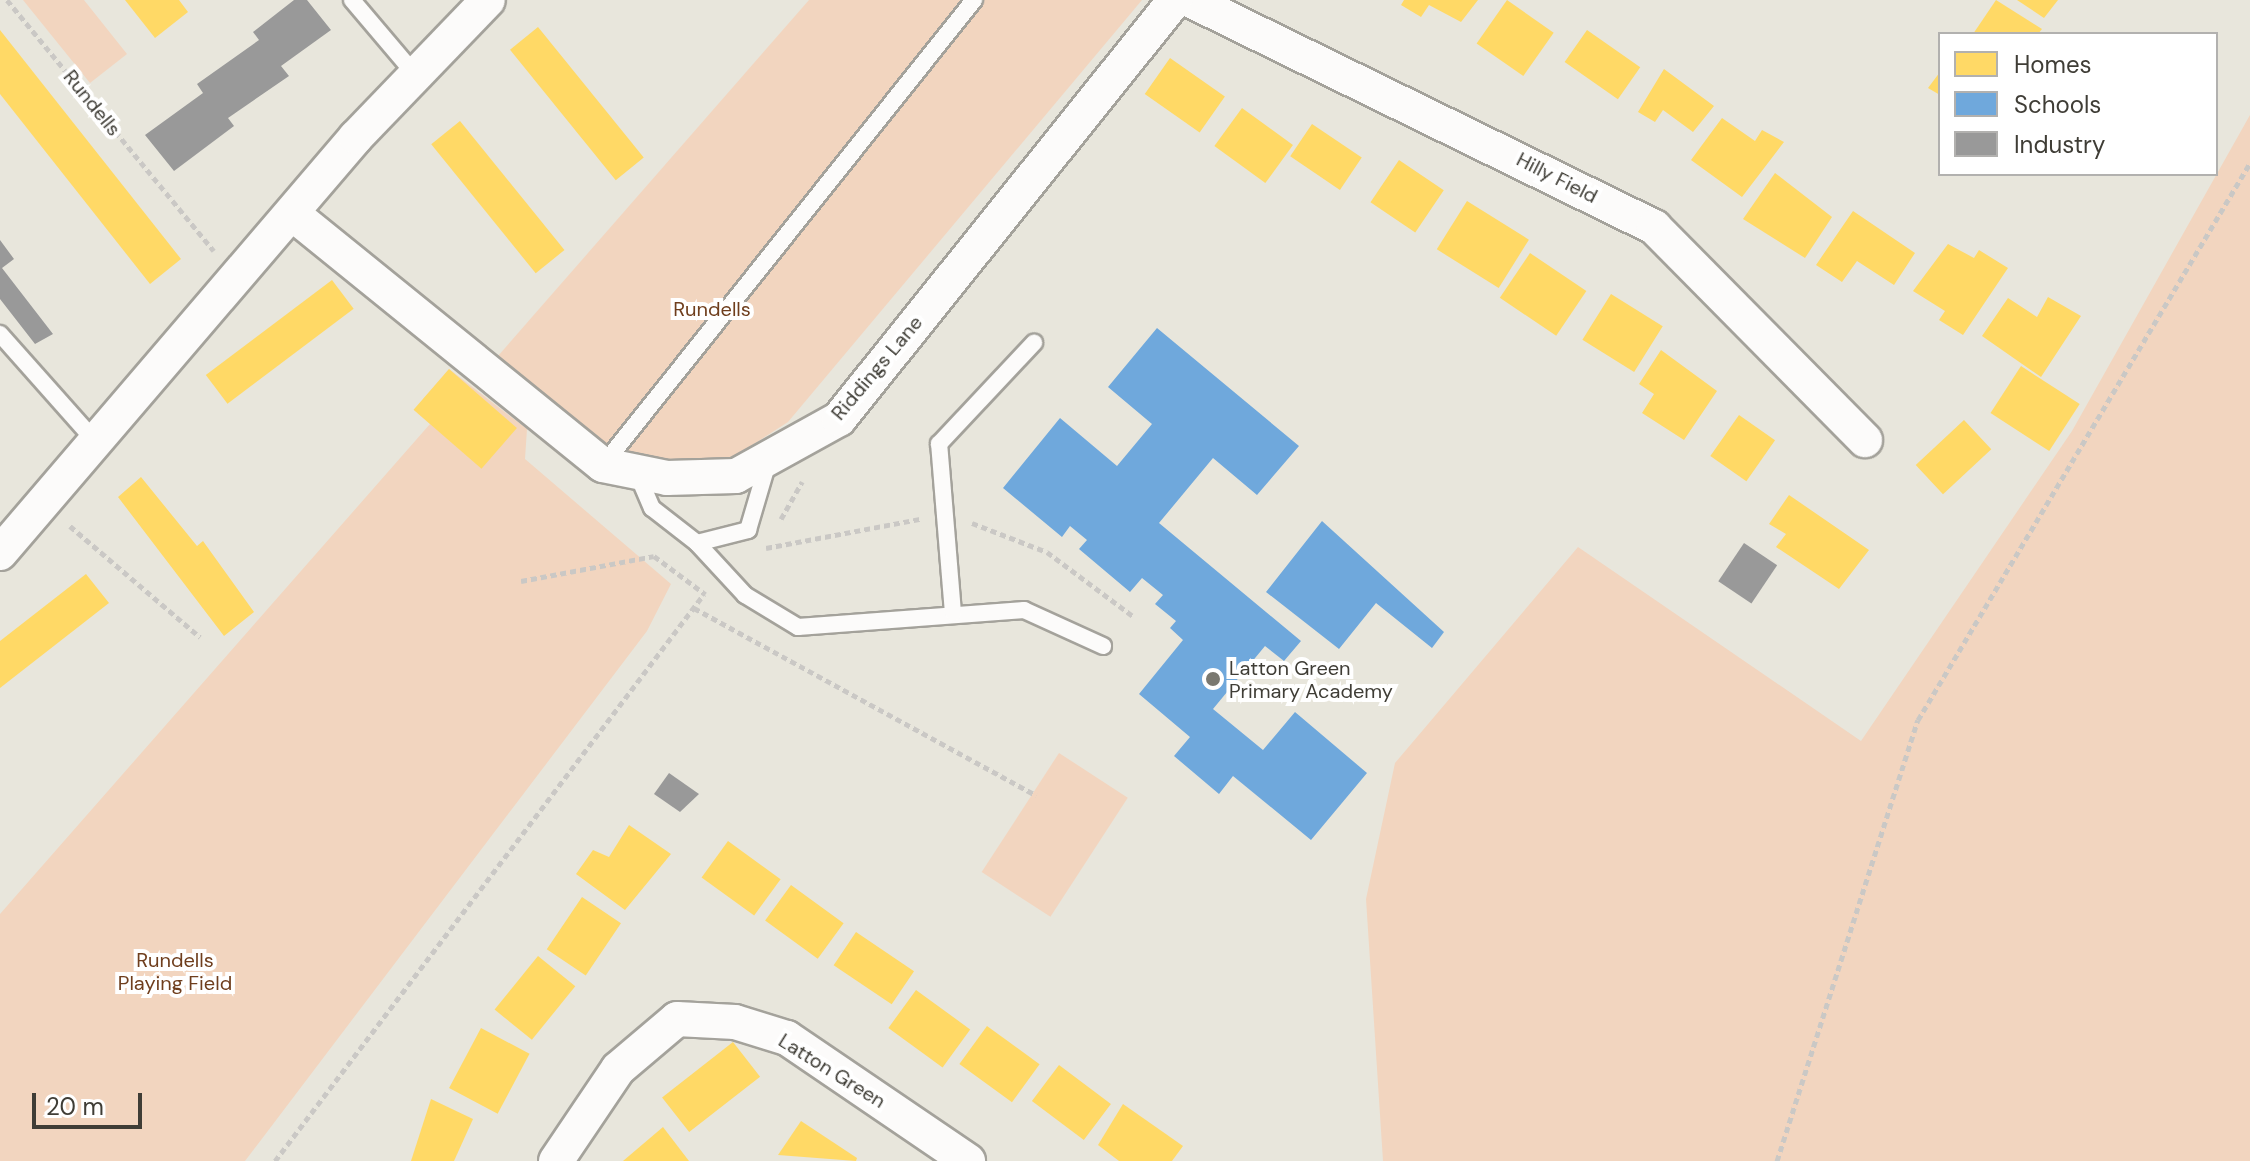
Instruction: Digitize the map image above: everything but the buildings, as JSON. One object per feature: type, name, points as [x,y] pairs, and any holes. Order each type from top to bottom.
[{"type":"street","points":[[0,553],[414,73],[488,0]]},
{"type":"street","name":"Riddings Lane","points":[[294,215],[603,465],[637,473],[736,476],[768,462],[839,419],[1175,0]]},
{"type":"street","name":"Hilly Field","points":[[1190,0],[1654,227],[1865,440]]},
{"type":"street","name":"Latton Green","points":[[556,1161],[618,1069],[677,1019],[735,1022],[787,1038],[968,1161]]},
{"type":"lane","points":[[352,0],[414,73]]},
{"type":"lane","points":[[603,465],[974,0]]},
{"type":"lane","points":[[0,334],[96,442]]},
{"type":"lane","points":[[953,613],[939,444],[1034,343]]},
{"type":"lane","points":[[697,543],[748,530],[768,462]]},
{"type":"lane","points":[[637,473],[652,508],[697,543],[745,595],[798,627],[1024,610],[1103,646]]},
{"type":"path","name":"Rundells","points":[[7,0],[238,280]]},
{"type":"path","points":[[1777,1161],[1918,720],[2250,163]]},
{"type":"path","points":[[44,503],[200,637]]},
{"type":"path","points":[[275,1161],[704,594]]},
{"type":"path","points":[[694,608],[1036,795]]},
{"type":"green space","points":[[23,0],[84,0],[127,54],[90,83]]},
{"type":"green space","name":"Rundells","points":[[809,0],[1142,0],[788,422],[718,467],[606,456],[491,364]]},
{"type":"green space","points":[[2250,115],[2250,1161],[1383,1161],[1366,899],[1395,763],[1578,547],[1861,741],[2072,431]]},
{"type":"green space","name":"Rundells Playing Field","points":[[449,369],[527,429],[525,459],[671,584],[647,631],[245,1161],[0,1161],[0,914],[430,424],[414,410]]},
{"type":"green space","points":[[1059,753],[1128,798],[1050,917],[982,872]]},
{"type":"place","name":"Latton Green Primary Academy","points":[[1213,679]]}]
